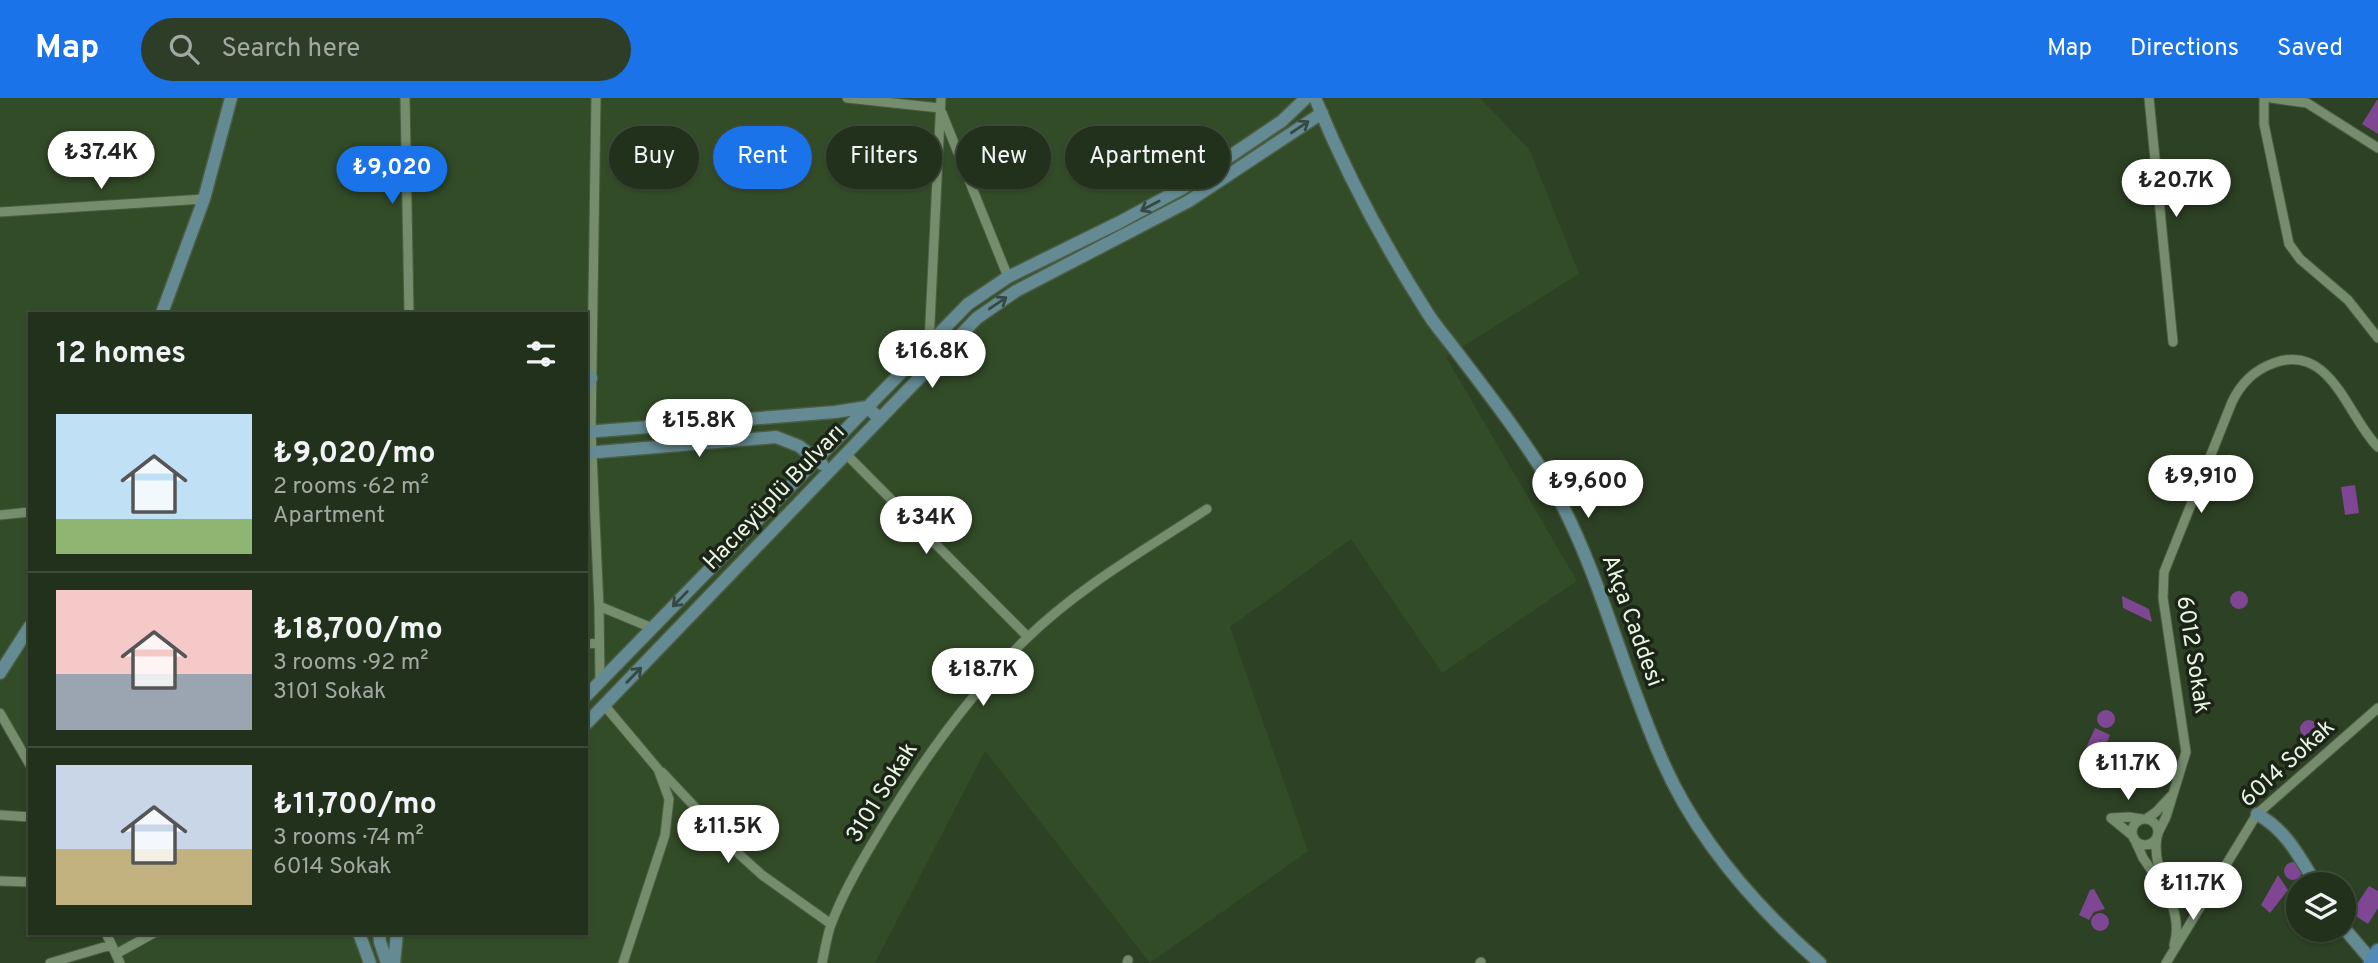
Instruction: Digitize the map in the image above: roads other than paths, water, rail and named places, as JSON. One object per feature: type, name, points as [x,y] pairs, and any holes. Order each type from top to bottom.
[{"type":"street","points":[[162,312],[204,199],[231,98]]},
{"type":"street","points":[[405,98],[409,312]]},
{"type":"street","points":[[596,98],[589,452],[599,606],[600,682],[605,706],[658,769],[740,855],[762,876],[831,923]]},
{"type":"street","points":[[847,98],[940,103]]},
{"type":"street","name":"Hacıeyüplü Bulvarı","points":[[1230,156],[1282,121],[1306,98]]},
{"type":"street","name":"Akça Caddesi","points":[[1315,98],[1368,208],[1426,311],[1553,488],[1576,533],[1648,728],[1681,798],[1735,876],[1769,914],[1820,963]]},
{"type":"street","points":[[2148,98],[2174,342]]},
{"type":"street","points":[[2264,98],[2264,124],[2289,244],[2300,259],[2348,300],[2378,338]]},
{"type":"street","points":[[2270,98],[2307,103],[2378,148]]},
{"type":"street","points":[[940,103],[1008,277]]},
{"type":"street","points":[[929,343],[940,103]]},
{"type":"street","name":"Hacıeyüplü Bulvarı","points":[[588,722],[829,470],[991,307],[1016,291],[1189,201],[1322,113]]},
{"type":"street","name":"Hacıeyüplü Bulvarı","points":[[588,694],[968,304],[1008,277],[1181,189]]},
{"type":"street","points":[[1183,189],[1189,201]]},
{"type":"street","points":[[0,212],[204,199]]},
{"type":"street","name":"6012 Sokak","points":[[2168,960],[2178,932],[2178,921],[2155,857],[2158,835],[2185,761],[2186,741],[2163,598],[2164,572],[2227,414],[2240,385],[2251,376],[2276,362],[2291,359],[2302,361],[2332,379],[2363,430],[2378,447]]},
{"type":"street","points":[[589,432],[835,412],[867,407],[880,419]]},
{"type":"street","points":[[589,452],[765,436],[787,439],[829,470]]},
{"type":"street","points":[[846,454],[1028,637]]},
{"type":"street","name":"3101 Sokak","points":[[822,963],[831,923],[873,843],[933,749],[970,700],[1028,637],[1112,571],[1207,509]]},
{"type":"street","points":[[0,516],[28,512]]},
{"type":"street","points":[[599,606],[652,628]]},
{"type":"street","points":[[2,665],[28,629]]},
{"type":"street","points":[[588,644],[599,643]]},
{"type":"street","name":"6014 Sokak","points":[[2168,960],[2256,814],[2378,709]]},
{"type":"street","points":[[0,713],[28,762]]},
{"type":"street","points":[[622,963],[665,835],[669,799],[658,769]]},
{"type":"street","name":"6012 Sokak","points":[[2165,889],[2143,858],[2133,836],[2133,828],[2156,812],[2172,795]]},
{"type":"street","points":[[2256,814],[2271,822],[2287,838],[2308,872]]},
{"type":"street","points":[[0,815],[28,817]]},
{"type":"street","points":[[2111,818],[2144,819],[2156,825],[2158,835],[2147,844],[2139,843],[2111,818]]},
{"type":"street","points":[[0,881],[28,882]]},
{"type":"street","points":[[107,935],[116,954]]},
{"type":"street","points":[[50,963],[116,954],[150,935]]},
{"type":"street","points":[[360,935],[370,963]]},
{"type":"street","points":[[379,935],[387,963]]},
{"type":"street","points":[[394,963],[397,935]]},
{"type":"street","points":[[2356,940],[2374,958]]}]
